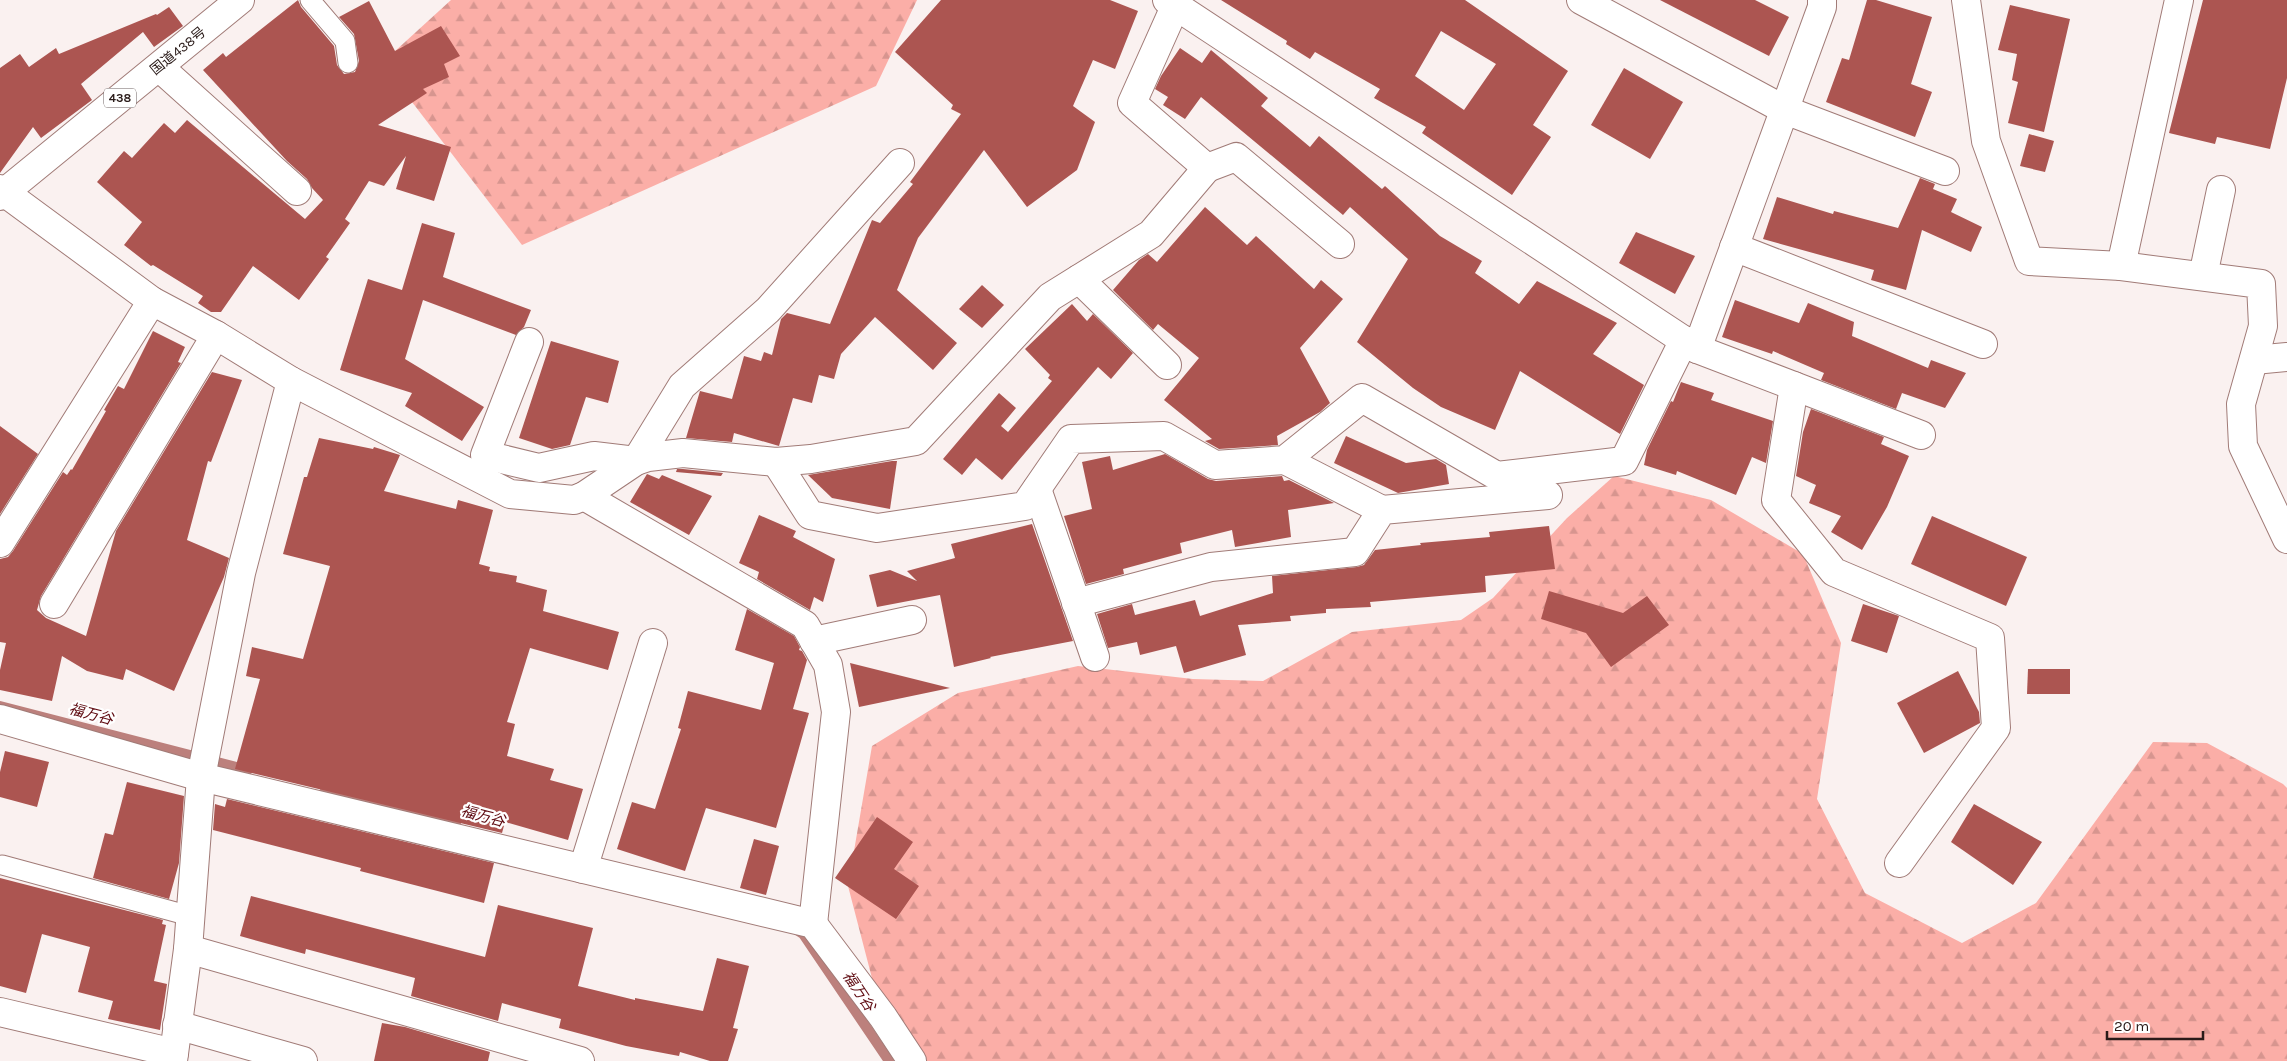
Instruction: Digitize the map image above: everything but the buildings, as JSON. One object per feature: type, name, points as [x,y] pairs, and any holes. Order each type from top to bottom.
[{"type":"main road","name":"国道438号","points":[[2,192],[240,0]]},
{"type":"main road","points":[[1581,0],[1785,110],[1944,171]]},
{"type":"main road","points":[[1285,460],[1362,398],[1497,476],[1624,461],[1690,344],[1734,247],[1822,8],[1822,0]]},
{"type":"main road","points":[[1966,0],[1986,141],[2029,261],[2121,266],[2261,284],[2263,326],[2241,404],[2243,446],[2286,533]]},
{"type":"main road","points":[[2121,266],[2179,0]]},
{"type":"main road","points":[[1207,168],[1132,104],[1174,2],[1690,344],[1921,435]]},
{"type":"main road","points":[[159,67],[297,191]]},
{"type":"main road","points":[[2,192],[152,301],[216,335],[291,381],[510,494],[574,500],[584,496],[636,461],[648,457],[683,453],[776,462],[811,459],[916,441],[1050,298],[1151,234],[1207,168],[1236,157],[1340,244]]},
{"type":"main road","points":[[636,461],[682,386],[768,310],[900,163]]},
{"type":"main road","points":[[2203,276],[2221,190]]},
{"type":"main road","points":[[1734,247],[1983,344]]},
{"type":"main road","points":[[1079,279],[1167,365]]},
{"type":"main road","points":[[0,543],[152,301]]},
{"type":"main road","points":[[54,604],[216,335]]},
{"type":"main road","points":[[530,342],[484,455],[539,468],[594,456],[636,461]]},
{"type":"main road","points":[[2254,360],[2287,357]]},
{"type":"main road","points":[[0,1012],[173,1057],[188,949],[201,777],[241,573],[291,381]]},
{"type":"main road","points":[[1794,386],[1776,500],[1834,572],[1990,638],[1996,728],[1899,863]]},
{"type":"main road","points":[[776,462],[810,516],[877,528],[1025,506],[1071,439],[1164,436],[1215,465],[1285,460],[1382,510],[1548,496]]},
{"type":"main road","points":[[1036,489],[1095,657]]},
{"type":"main road","points":[[584,496],[805,625],[828,665],[836,712],[813,924]]},
{"type":"main road","points":[[1076,603],[1211,567],[1355,552],[1382,510]]},
{"type":"main road","points":[[814,641],[912,620]]},
{"type":"main road","points":[[583,869],[653,643]]},
{"type":"main road","points":[[0,719],[201,777],[813,924],[883,1017],[912,1061]]},
{"type":"main road","points":[[188,949],[580,1061]]},
{"type":"main road","points":[[177,1024],[302,1061]]},
{"type":"lane","points":[[310,0],[346,41],[348,63]]},
{"type":"lane","points":[[2,865],[190,916]]},
{"type":"green space","points":[[451,0],[917,0],[876,86],[522,245],[382,63]]},
{"type":"green space","points":[[1614,476],[1711,500],[1803,554],[1841,643],[1817,799],[1865,893],[1962,943],[2036,903],[2153,742],[2207,743],[2283,784],[2287,788],[2287,1061],[922,1061],[873,982],[848,886],[872,746],[958,693],[1078,666],[1193,679],[1263,681],[1352,632],[1461,620],[1493,598],[1567,518]]},
{"type":"waterway","name":"福万谷","points":[[0,706],[248,770]]},
{"type":"waterway","name":"福万谷","points":[[325,790],[456,824]]},
{"type":"waterway","name":"福万谷","points":[[794,928],[803,934],[889,1061]]}]
